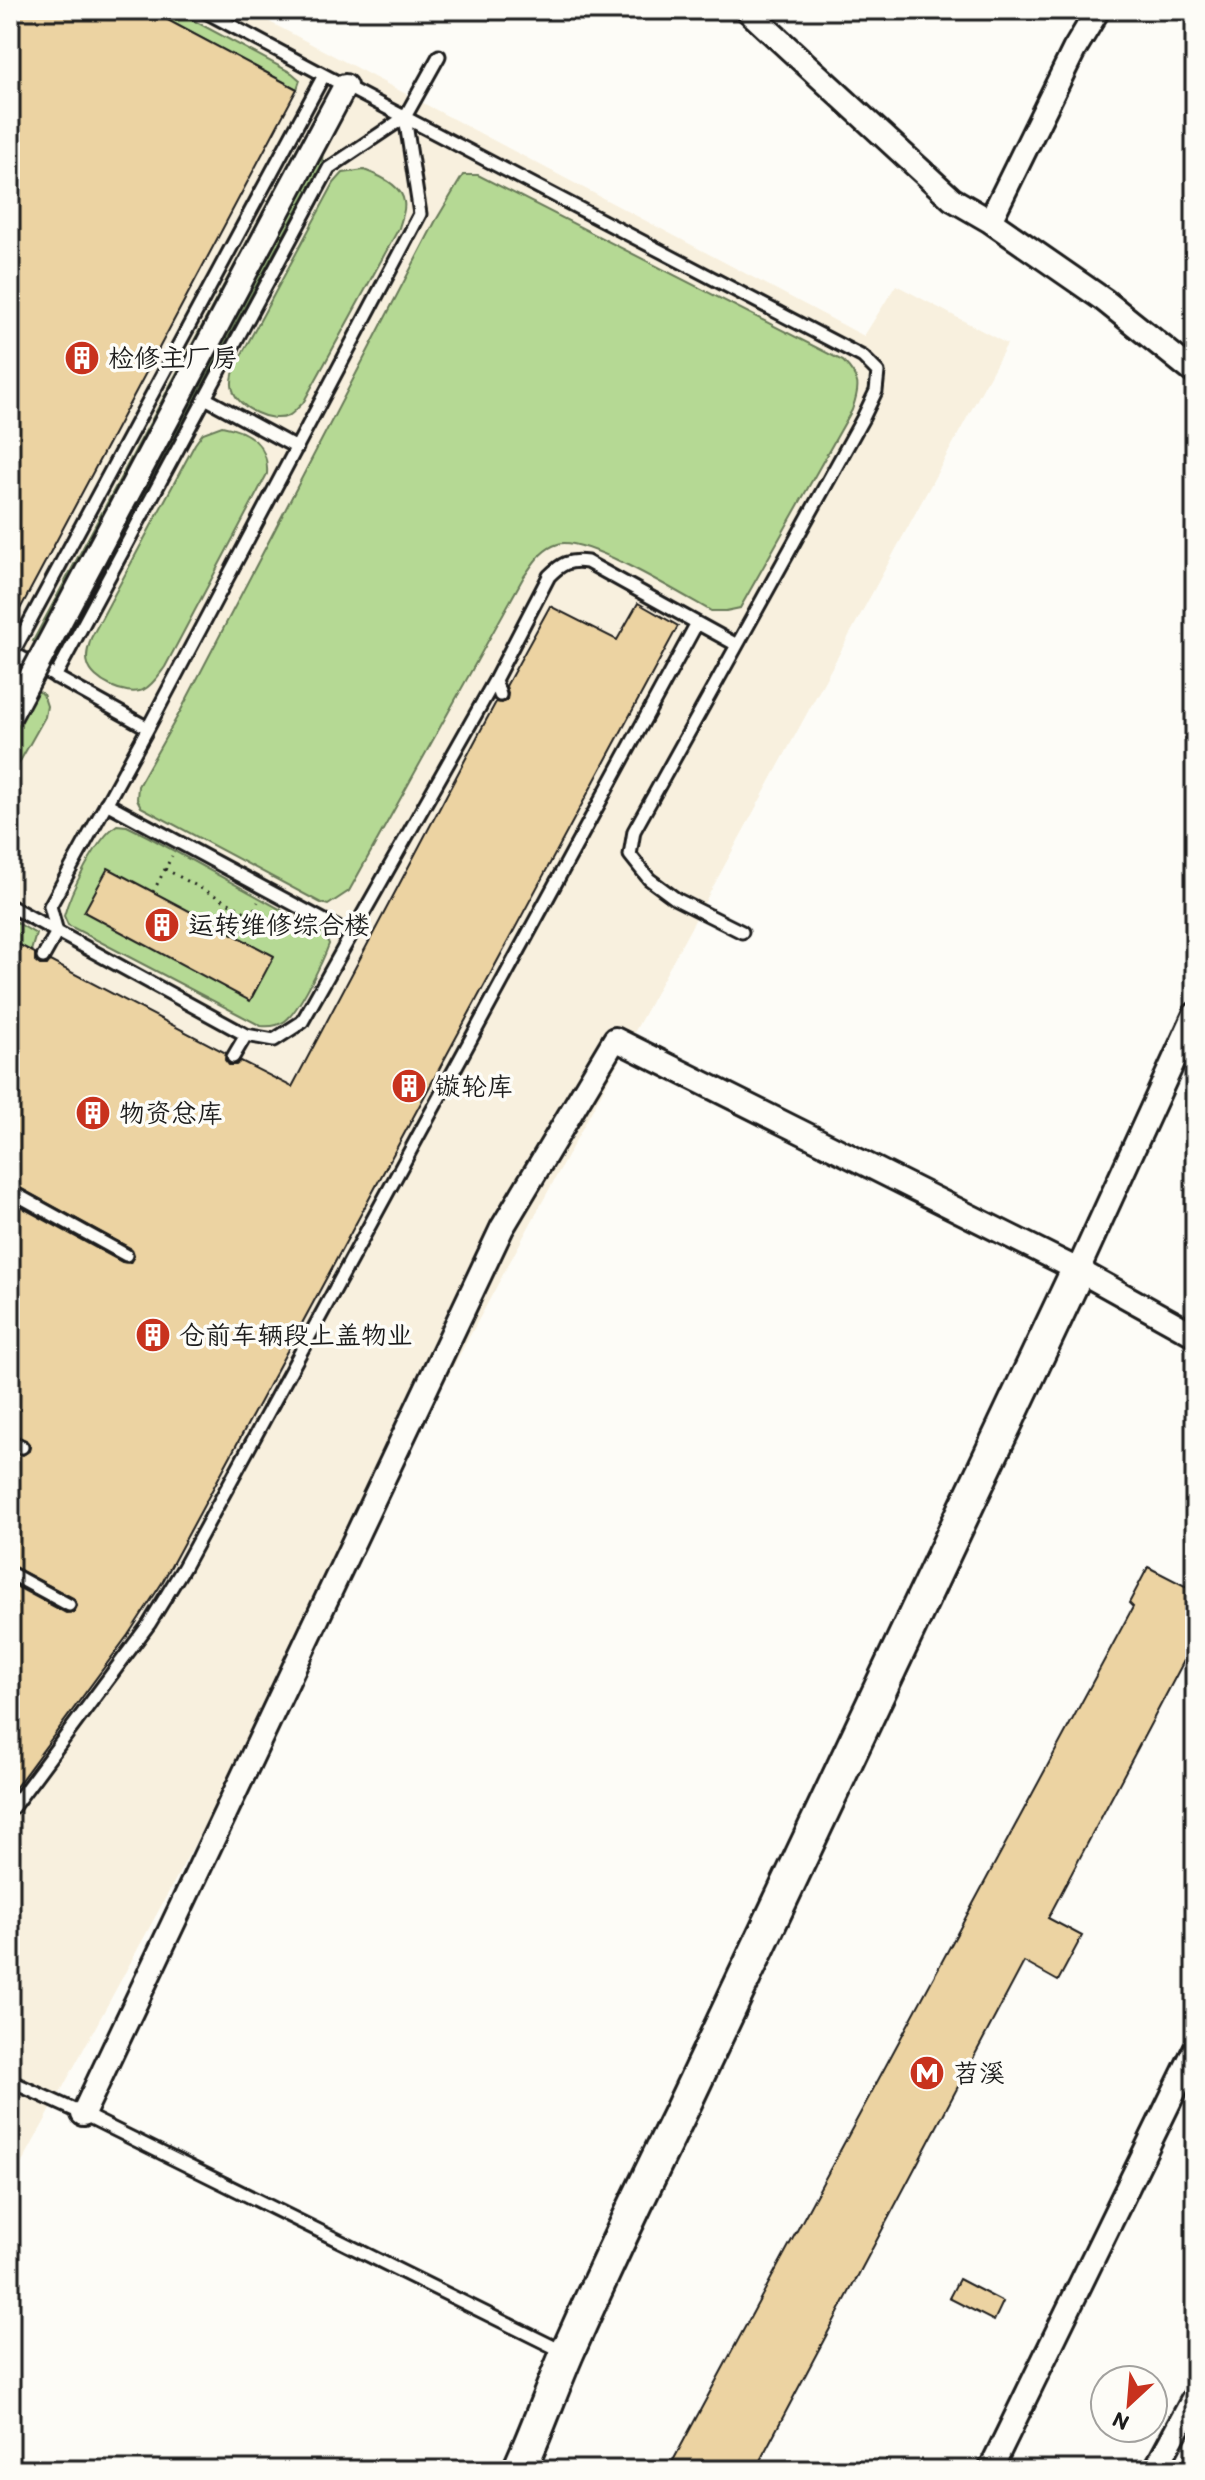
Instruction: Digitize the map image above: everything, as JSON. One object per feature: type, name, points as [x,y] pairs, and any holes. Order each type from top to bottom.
[{"type":"street","points":[[747,10],[952,199],[990,221],[1104,300],[1195,373]]},
{"type":"street","points":[[990,221],[1074,50],[1098,10]]},
{"type":"street","points":[[10,716],[345,86]]},
{"type":"street","points":[[519,2470],[567,2353],[1078,1270],[1195,1014]]},
{"type":"street","points":[[83,2114],[502,1228],[615,1039],[1078,1270],[1195,1335]]},
{"type":"street","points":[[990,2470],[1195,2049]]},
{"type":"street","points":[[1155,2470],[1195,2396]]},
{"type":"lane","points":[[202,10],[863,357],[878,372],[876,391],[863,418],[634,831],[630,855],[649,879],[676,899],[742,932]]},
{"type":"lane","points":[[55,677],[329,168],[405,117],[439,56]]},
{"type":"lane","points":[[148,728],[11,656],[324,75]]},
{"type":"lane","points":[[43,957],[57,932],[50,906],[148,728],[420,214],[405,117]]},
{"type":"lane","points":[[205,398],[297,448]]},
{"type":"lane","points":[[10,906],[246,1035],[274,1040],[302,1022],[495,680],[549,576],[560,566],[573,560],[587,562],[737,645]]},
{"type":"lane","points":[[10,1811],[149,1624],[184,1567],[697,623]]},
{"type":"lane","points":[[495,680],[500,695]]},
{"type":"lane","points":[[106,803],[351,935]]},
{"type":"lane","points":[[233,1057],[246,1035]]},
{"type":"lane","points":[[10,1191],[126,1255]]},
{"type":"lane","points":[[10,1441],[22,1447]]},
{"type":"lane","points":[[10,1573],[69,1605]]},
{"type":"lane","points":[[10,2081],[567,2353]]},
{"type":"path","points":[[153,892],[179,842]]},
{"type":"path","points":[[165,869],[251,915]]},
{"type":"path","points":[[239,938],[265,889]]},
{"type":"shaded area","points":[[10,10],[247,10],[864,336],[896,285],[1007,344],[10,2185]]},
{"type":"green space","points":[[149,10],[174,10],[292,73],[300,80],[297,89]]},
{"type":"green space","points":[[321,104],[325,105],[322,164],[61,646],[53,649],[33,641]]},
{"type":"green space","points":[[364,170],[399,191],[404,208],[399,228],[303,403],[290,415],[281,418],[256,413],[241,403],[233,390],[236,365],[334,183],[343,173]]},
{"type":"green space","points":[[463,175],[478,175],[843,361],[856,378],[856,395],[852,410],[740,608],[711,611],[634,568],[590,549],[558,544],[542,553],[523,578],[349,891],[328,905],[141,807],[137,799],[138,786],[181,710],[435,222]]},
{"type":"green space","points":[[222,426],[249,436],[261,447],[267,474],[165,667],[143,690],[128,691],[111,686],[96,676],[88,664],[91,638],[195,444],[203,433]]},
{"type":"green space","points":[[14,678],[43,694],[47,706],[45,717],[10,779],[10,685]]},
{"type":"green space","points":[[117,825],[127,826],[149,837],[325,934],[329,944],[322,962],[291,1016],[274,1026],[261,1026],[68,925],[64,916],[78,880],[101,841]]},
{"type":"green space","points":[[16,922],[36,934],[31,951],[10,940]]},
{"type":"building","name":"检修主厂房","points":[[10,10],[149,10],[297,89],[10,628]]},
{"type":"building","name":"仓前车辆段上盖物业","points":[[638,603],[678,626],[162,1583],[128,1635],[10,1795],[10,1583],[66,1613],[74,1612],[77,1606],[73,1598],[10,1565],[10,1450],[23,1455],[30,1447],[26,1440],[10,1433],[10,1201],[122,1262],[130,1263],[134,1256],[130,1248],[10,1183],[10,940],[35,953],[35,961],[40,965],[47,965],[50,961],[226,1053],[225,1060],[229,1065],[241,1061],[292,1087],[496,702],[507,700],[506,686],[550,606],[617,640]]},
{"type":"building","name":"运转维修综合楼","points":[[108,868],[274,956],[250,1001],[84,912]]},
{"type":"building","name":"苕溪","points":[[1148,1567],[1195,1591],[1195,1640],[1048,1918],[1082,1936],[1058,1981],[1024,1962],[755,2470],[668,2470],[1133,1607],[1129,1603]]},
{"type":"building","points":[[959,2279],[1003,2302],[994,2321],[949,2298]]},
{"type":"place","name":"检修主厂房","points":[[82,358]]},
{"type":"place","name":"运转维修综合楼","points":[[162,925]]},
{"type":"place","name":"镟轮库","points":[[409,1086]]},
{"type":"place","name":"物资总库","points":[[93,1113]]},
{"type":"place","name":"仓前车辆段上盖物业","points":[[153,1335]]},
{"type":"place","name":"苕溪","points":[[927,2073]]}]
